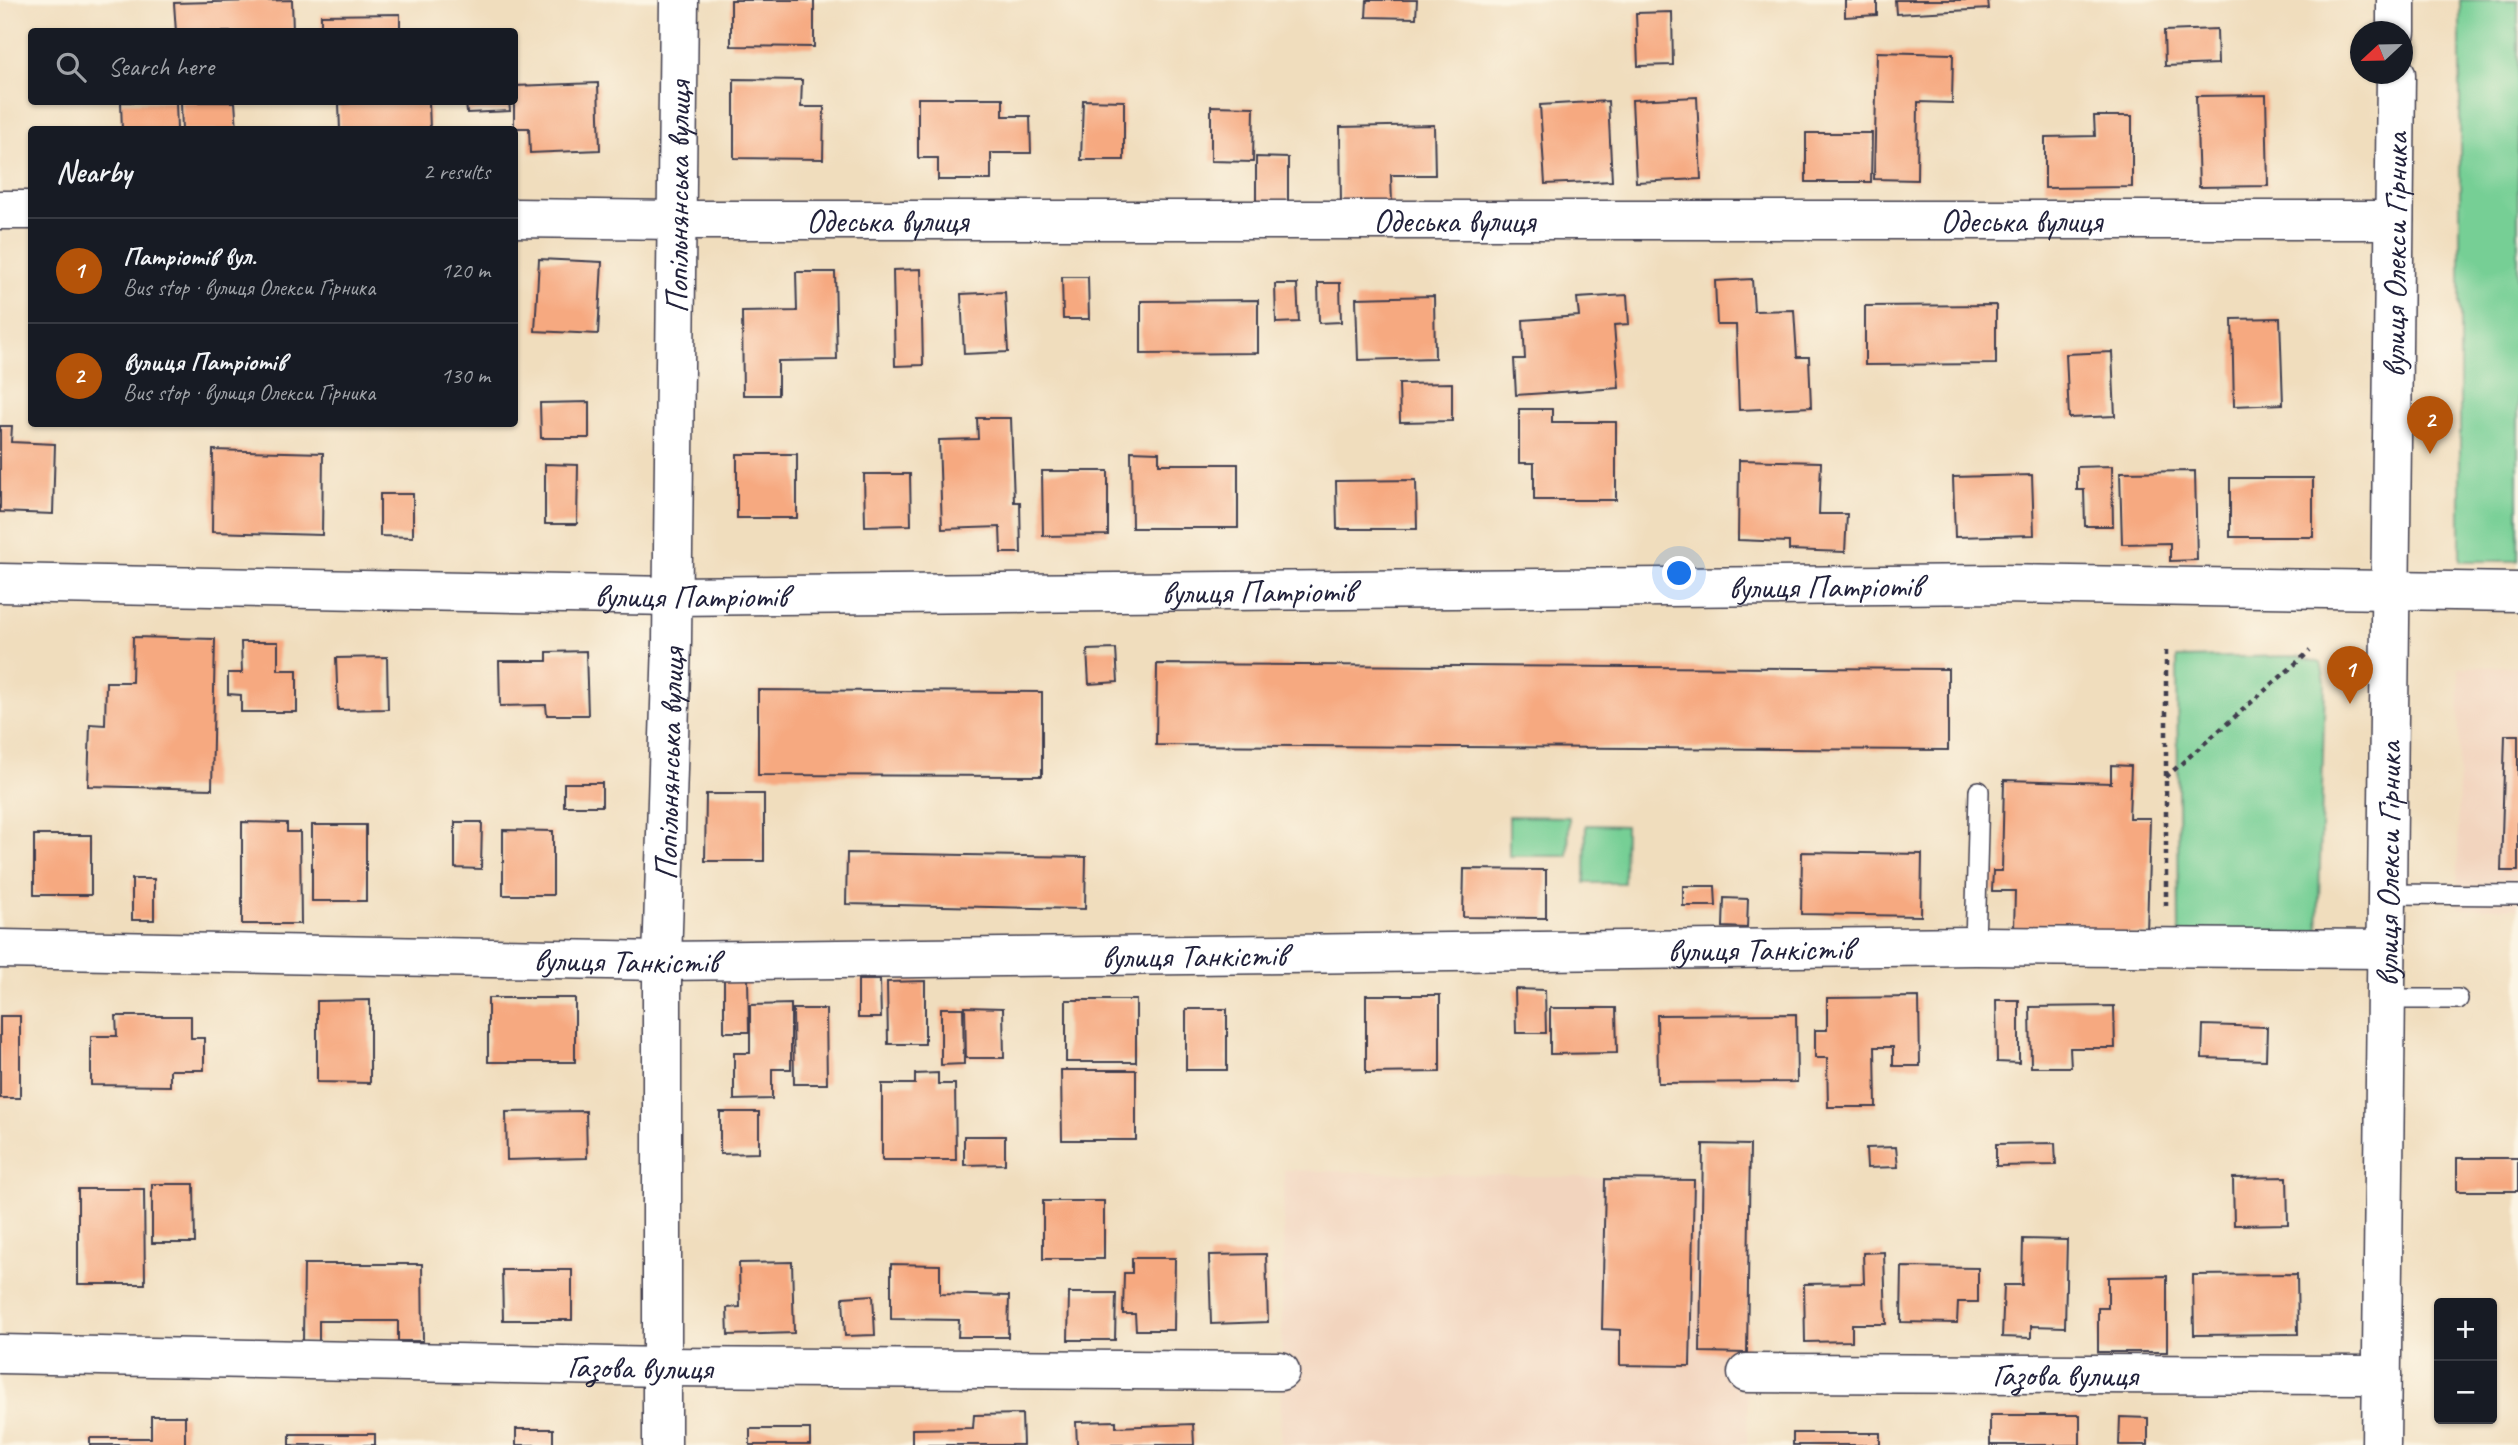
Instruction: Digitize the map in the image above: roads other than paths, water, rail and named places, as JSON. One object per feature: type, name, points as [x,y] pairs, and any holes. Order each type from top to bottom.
[{"type":"street","name":"Попільнянська вулиця","points":[[662,1445],[662,961],[672,596],[679,0]]},
{"type":"street","points":[[2396,0],[2396,21]]},
{"type":"street","name":"вулиця Олекси Гірника","points":[[2381,1445],[2396,84]]},
{"type":"street","points":[[0,210],[28,210]]},
{"type":"street","name":"Одеська вулиця","points":[[518,218],[2394,220]]},
{"type":"street","name":"вулиця Патріотів","points":[[0,583],[672,596],[2000,584],[2518,592]]},
{"type":"street","name":"вулиця Танкістів","points":[[0,949],[662,961],[1975,946],[2387,949]]},
{"type":"street","name":"Газова вулиця","points":[[0,1354],[663,1367],[1280,1371]]},
{"type":"street","name":"Газова вулиця","points":[[1747,1373],[2382,1375]]},
{"type":"lane","points":[[1975,946],[1979,791]]},
{"type":"lane","points":[[2387,894],[2518,895]]},
{"type":"lane","points":[[2386,999],[2458,999]]},
{"type":"place","name":"вулиця Патріотів","points":[[2430,454]]},
{"type":"place","name":"Патріотів вул.","points":[[2350,704]]}]
